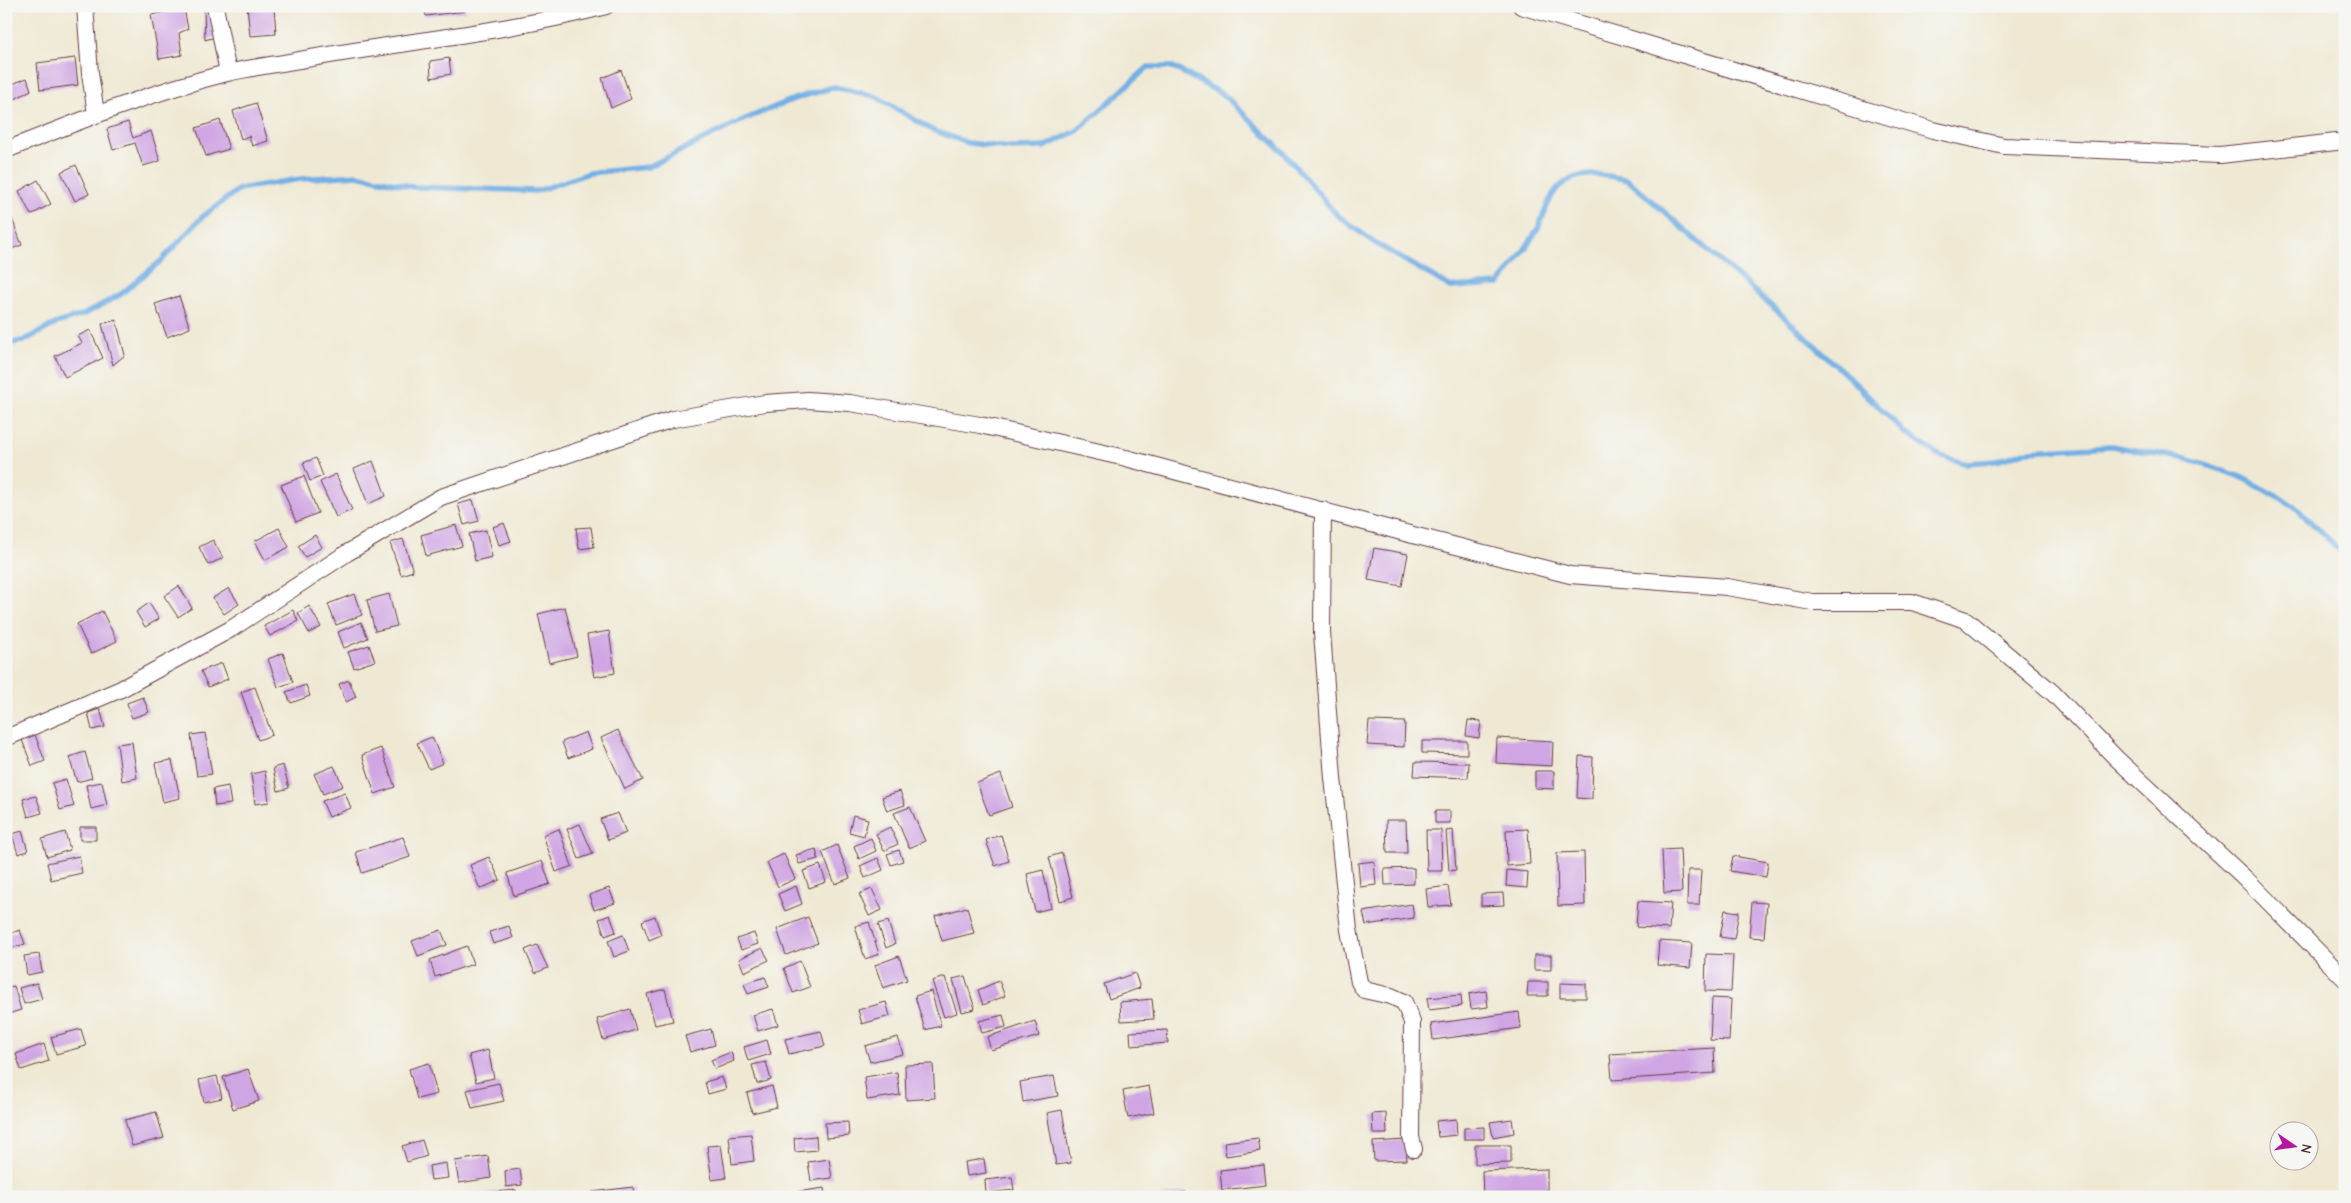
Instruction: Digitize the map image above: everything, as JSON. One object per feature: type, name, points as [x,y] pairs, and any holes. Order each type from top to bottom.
[{"type":"street","points":[[86,6],[90,73],[96,114]]},
{"type":"street","points":[[216,6],[228,73]]},
{"type":"street","points":[[6,150],[96,114],[228,73],[334,54],[483,33],[568,16],[606,6]]},
{"type":"street","points":[[1521,6],[1933,130],[2004,146],[2220,155],[2345,141]]},
{"type":"street","points":[[6,738],[121,688],[231,629],[347,553],[441,497],[673,419],[764,403],[808,400],[850,402],[980,426],[1126,458],[1570,575],[1727,587],[1812,602],[1912,602],[1966,620],[2053,693],[2116,758],[2246,879],[2345,979]]},
{"type":"street","points":[[1324,510],[1322,632],[1348,930],[1359,982],[1364,990],[1392,996],[1404,1002],[1412,1022],[1411,1137],[1414,1149]]},
{"type":"building","points":[[247,6],[274,6],[276,34],[250,36]]},
{"type":"building","points":[[424,6],[464,6],[465,11],[426,16]]},
{"type":"building","points":[[211,7],[215,37],[205,40],[204,10]]},
{"type":"building","points":[[184,8],[188,29],[179,33],[182,55],[159,59],[151,15]]},
{"type":"building","points":[[75,58],[78,85],[40,90],[37,63]]},
{"type":"building","points":[[449,58],[451,74],[431,78],[430,61]]},
{"type":"building","points":[[621,70],[631,99],[611,108],[602,78]]},
{"type":"building","points":[[27,78],[31,90],[15,99],[10,85]]},
{"type":"building","points":[[256,103],[268,141],[252,146],[249,136],[241,139],[233,111]]},
{"type":"building","points":[[220,120],[229,149],[206,156],[196,128]]},
{"type":"building","points":[[128,122],[133,138],[151,131],[160,161],[143,166],[135,143],[113,150],[107,129]]},
{"type":"building","points":[[76,165],[89,194],[75,201],[61,172]]},
{"type":"building","points":[[38,180],[51,204],[31,215],[19,191]]},
{"type":"building","points":[[6,203],[22,245],[6,251]]},
{"type":"building","points":[[179,296],[190,328],[167,337],[155,304]]},
{"type":"building","points":[[116,320],[125,355],[113,365],[102,324]]},
{"type":"building","points":[[90,330],[103,358],[65,377],[55,356],[82,343],[78,336]]},
{"type":"building","points":[[316,458],[323,476],[310,481],[303,463]]},
{"type":"building","points":[[373,461],[386,496],[368,504],[354,469]]},
{"type":"building","points":[[336,474],[352,510],[336,517],[320,482]]},
{"type":"building","points":[[304,476],[318,513],[296,522],[281,485]]},
{"type":"building","points":[[473,500],[479,521],[464,525],[458,504]]},
{"type":"building","points":[[504,523],[511,541],[499,545],[493,527]]},
{"type":"building","points":[[456,525],[462,546],[426,556],[421,535]]},
{"type":"building","points":[[591,527],[594,547],[579,549],[576,528]]},
{"type":"building","points":[[279,528],[289,547],[265,560],[255,541]]},
{"type":"building","points":[[486,530],[492,557],[475,561],[469,534]]},
{"type":"building","points":[[315,535],[322,547],[305,557],[298,546]]},
{"type":"building","points":[[403,539],[413,571],[401,575],[390,543]]},
{"type":"building","points":[[213,540],[223,558],[208,565],[199,547]]},
{"type":"building","points":[[1374,548],[1408,554],[1402,586],[1368,580]]},
{"type":"building","points":[[179,586],[192,608],[178,617],[164,596]]},
{"type":"building","points":[[229,588],[239,604],[224,614],[213,598]]},
{"type":"building","points":[[354,594],[362,615],[336,625],[328,604]]},
{"type":"building","points":[[389,594],[397,626],[375,631],[367,600]]},
{"type":"building","points":[[149,603],[159,619],[145,627],[136,612]]},
{"type":"building","points":[[309,606],[321,627],[309,633],[298,613]]},
{"type":"building","points":[[565,607],[577,656],[549,663],[538,614]]},
{"type":"building","points":[[293,610],[298,621],[270,636],[264,626]]},
{"type":"building","points":[[102,611],[117,641],[91,654],[77,624]]},
{"type":"building","points":[[361,622],[368,638],[344,648],[338,632]]},
{"type":"building","points":[[609,631],[615,673],[594,677],[587,635]]},
{"type":"building","points":[[369,645],[375,661],[354,668],[348,652]]},
{"type":"building","points":[[283,653],[293,682],[278,687],[268,659]]},
{"type":"building","points":[[222,663],[228,679],[208,687],[201,671]]},
{"type":"building","points":[[349,680],[356,697],[346,702],[339,684]]},
{"type":"building","points":[[306,685],[310,696],[291,703],[286,692]]},
{"type":"building","points":[[255,687],[272,735],[258,740],[241,692]]},
{"type":"building","points":[[143,697],[149,712],[132,718],[127,703]]},
{"type":"building","points":[[100,709],[105,727],[92,730],[88,713]]},
{"type":"building","points":[[1468,720],[1481,721],[1479,738],[1466,736]]},
{"type":"building","points":[[1369,721],[1405,722],[1404,747],[1367,745]]},
{"type":"building","points":[[618,730],[643,780],[625,789],[601,738]]},
{"type":"building","points":[[586,732],[592,749],[568,758],[562,742]]},
{"type":"building","points":[[205,733],[212,774],[197,776],[191,735]]},
{"type":"building","points":[[35,735],[45,761],[32,766],[22,740]]},
{"type":"building","points":[[432,737],[443,763],[429,769],[417,743]]},
{"type":"building","points":[[1497,738],[1553,741],[1552,766],[1496,763]]},
{"type":"building","points":[[1422,741],[1467,741],[1467,754],[1422,753]]},
{"type":"building","points":[[132,742],[137,778],[122,781],[117,744]]},
{"type":"building","points":[[381,748],[395,787],[375,794],[362,755]]},
{"type":"building","points":[[85,752],[92,778],[77,782],[69,757]]},
{"type":"building","points":[[1579,756],[1593,757],[1592,799],[1577,798]]},
{"type":"building","points":[[172,760],[180,798],[163,802],[155,763]]},
{"type":"building","points":[[1415,762],[1469,763],[1468,778],[1414,776]]},
{"type":"building","points":[[283,765],[289,788],[278,791],[273,768]]},
{"type":"building","points":[[334,766],[343,786],[323,794],[314,774]]},
{"type":"building","points":[[265,771],[269,802],[255,804],[251,774]]},
{"type":"building","points":[[1535,771],[1554,771],[1554,789],[1535,788]]},
{"type":"building","points":[[1001,774],[1012,807],[989,815],[977,783]]},
{"type":"building","points":[[66,779],[74,806],[60,810],[52,783]]},
{"type":"building","points":[[102,782],[107,805],[91,809],[86,785]]},
{"type":"building","points":[[6,784],[12,803],[6,805]]},
{"type":"building","points":[[228,786],[231,804],[215,806],[213,789]]},
{"type":"building","points":[[900,791],[905,805],[887,811],[882,797]]},
{"type":"building","points":[[345,793],[351,808],[329,817],[322,801]]},
{"type":"building","points":[[36,796],[42,813],[28,817],[23,799]]},
{"type":"building","points":[[910,807],[925,841],[909,848],[894,813]]},
{"type":"building","points":[[1435,811],[1450,811],[1450,823],[1435,823]]},
{"type":"building","points":[[618,813],[626,833],[608,840],[600,819]]},
{"type":"building","points":[[853,815],[868,819],[864,836],[849,832]]},
{"type":"building","points":[[1386,820],[1406,820],[1407,853],[1387,853]]},
{"type":"building","points":[[580,824],[593,854],[579,859],[567,829]]},
{"type":"building","points":[[80,827],[96,827],[96,840],[80,840]]},
{"type":"building","points":[[890,827],[898,844],[884,851],[876,834]]},
{"type":"building","points":[[559,829],[572,866],[556,872],[543,835]]},
{"type":"building","points":[[1528,829],[1530,864],[1507,866],[1506,830]]},
{"type":"building","points":[[1426,830],[1441,830],[1442,871],[1427,871]]},
{"type":"building","points":[[1453,830],[1456,870],[1449,871],[1446,831]]},
{"type":"building","points":[[22,831],[28,851],[18,854],[12,834]]},
{"type":"building","points":[[65,832],[70,850],[47,857],[42,839]]},
{"type":"building","points":[[1001,835],[1009,861],[995,866],[986,840]]},
{"type":"building","points":[[403,837],[410,857],[362,873],[356,852]]},
{"type":"building","points":[[871,838],[876,851],[859,859],[854,846]]},
{"type":"building","points":[[837,845],[850,878],[835,884],[822,852]]},
{"type":"building","points":[[816,849],[818,859],[799,864],[796,855]]},
{"type":"building","points":[[1680,849],[1682,892],[1664,893],[1662,850]]},
{"type":"building","points":[[899,850],[903,861],[891,865],[887,854]]},
{"type":"building","points":[[1584,852],[1585,905],[1558,906],[1557,853]]},
{"type":"building","points":[[1062,853],[1073,897],[1060,901],[1049,857]]},
{"type":"building","points":[[784,854],[795,879],[778,887],[767,862]]},
{"type":"building","points":[[79,856],[82,873],[51,880],[47,863]]},
{"type":"building","points":[[1733,856],[1768,862],[1766,877],[1730,871]]},
{"type":"building","points":[[489,857],[500,880],[480,889],[470,865]]},
{"type":"building","points":[[878,858],[883,870],[865,878],[860,866]]},
{"type":"building","points":[[542,861],[550,884],[514,896],[507,873]]},
{"type":"building","points":[[1374,861],[1376,885],[1360,887],[1358,863]]},
{"type":"building","points":[[820,865],[826,882],[809,888],[803,871]]},
{"type":"building","points":[[1414,868],[1414,884],[1385,885],[1384,869]]},
{"type":"building","points":[[1043,870],[1051,908],[1035,912],[1027,874]]},
{"type":"building","points":[[1507,870],[1528,872],[1527,888],[1506,886]]},
{"type":"building","points":[[1688,870],[1701,870],[1699,905],[1687,905]]},
{"type":"building","points":[[796,886],[802,904],[785,911],[778,894]]},
{"type":"building","points":[[1448,886],[1451,905],[1428,907],[1426,889]]},
{"type":"building","points":[[609,888],[615,903],[594,910],[589,895]]},
{"type":"building","points":[[872,889],[882,910],[869,916],[859,894]]},
{"type":"building","points":[[1503,893],[1504,905],[1481,906],[1481,894]]},
{"type":"building","points":[[1638,901],[1671,903],[1669,929],[1636,927]]},
{"type":"building","points":[[1752,902],[1767,903],[1764,938],[1749,937]]},
{"type":"building","points":[[1412,904],[1414,918],[1366,925],[1363,912]]},
{"type":"building","points":[[967,907],[974,933],[942,941],[935,916]]},
{"type":"building","points":[[1725,910],[1739,912],[1734,939],[1720,937]]},
{"type":"building","points":[[610,915],[616,932],[605,936],[599,919]]},
{"type":"building","points":[[655,916],[661,935],[649,940],[642,921]]},
{"type":"building","points":[[808,917],[818,943],[786,955],[777,929]]},
{"type":"building","points":[[888,921],[895,944],[886,948],[878,924]]},
{"type":"building","points":[[869,922],[879,954],[865,959],[855,926]]},
{"type":"building","points":[[509,926],[513,938],[493,944],[489,932]]},
{"type":"building","points":[[20,930],[25,944],[6,950],[6,935]]},
{"type":"building","points":[[441,930],[447,945],[418,956],[412,941]]},
{"type":"building","points":[[754,933],[758,944],[741,950],[737,939]]},
{"type":"building","points":[[623,935],[629,951],[614,957],[608,941]]},
{"type":"building","points":[[1659,941],[1692,943],[1690,968],[1657,965]]},
{"type":"building","points":[[537,945],[548,968],[535,973],[525,950]]},
{"type":"building","points":[[467,946],[473,964],[435,977],[430,960]]},
{"type":"building","points":[[762,948],[769,960],[744,972],[739,959]]},
{"type":"building","points":[[39,954],[42,972],[27,975],[24,956]]},
{"type":"building","points":[[1706,954],[1733,955],[1731,992],[1705,991]]},
{"type":"building","points":[[1534,955],[1551,955],[1551,970],[1534,970]]},
{"type":"building","points":[[899,956],[907,980],[883,988],[875,965]]},
{"type":"building","points":[[800,961],[810,987],[793,993],[784,968]]},
{"type":"building","points":[[1135,973],[1140,988],[1109,999],[1104,984]]},
{"type":"building","points":[[965,976],[975,1009],[962,1012],[953,979]]},
{"type":"building","points":[[765,977],[769,987],[748,994],[744,984]]},
{"type":"building","points":[[945,977],[957,1013],[944,1017],[932,981]]},
{"type":"building","points":[[999,981],[1005,996],[983,1005],[978,990]]},
{"type":"building","points":[[1528,982],[1548,982],[1548,996],[1527,996]]},
{"type":"building","points":[[37,983],[42,999],[24,1004],[19,988]]},
{"type":"building","points":[[1560,983],[1586,984],[1586,998],[1560,998]]},
{"type":"building","points":[[14,986],[21,1010],[8,1014],[6,988]]},
{"type":"building","points":[[665,989],[673,1021],[655,1025],[647,994]]},
{"type":"building","points":[[931,991],[941,1026],[925,1030],[915,996]]},
{"type":"building","points":[[1486,991],[1488,1007],[1471,1009],[1469,994]]},
{"type":"building","points":[[1461,995],[1462,1006],[1429,1010],[1427,998]]},
{"type":"building","points":[[1712,998],[1731,999],[1729,1041],[1710,1040]]},
{"type":"building","points":[[1152,999],[1154,1019],[1121,1021],[1120,1002]]},
{"type":"building","points":[[886,1002],[890,1016],[862,1024],[858,1010]]},
{"type":"building","points":[[630,1009],[636,1030],[603,1040],[597,1019]]},
{"type":"building","points":[[773,1009],[778,1025],[758,1031],[753,1015]]},
{"type":"building","points":[[1519,1012],[1521,1028],[1433,1040],[1431,1024]]},
{"type":"building","points":[[1003,1015],[1006,1027],[982,1033],[979,1021]]},
{"type":"building","points":[[1035,1021],[1039,1036],[991,1050],[987,1037]]},
{"type":"building","points":[[81,1029],[86,1046],[56,1054],[51,1037]]},
{"type":"building","points":[[711,1029],[715,1045],[690,1052],[685,1036]]},
{"type":"building","points":[[1167,1030],[1168,1043],[1131,1046],[1130,1032]]},
{"type":"building","points":[[821,1031],[825,1046],[789,1054],[785,1039]]},
{"type":"building","points":[[898,1037],[903,1054],[870,1062],[865,1046]]},
{"type":"building","points":[[767,1040],[771,1054],[748,1061],[744,1047]]},
{"type":"building","points":[[44,1044],[49,1061],[21,1070],[16,1054]]},
{"type":"building","points":[[1714,1048],[1715,1073],[1612,1080],[1610,1054]]},
{"type":"building","points":[[488,1050],[494,1078],[476,1082],[469,1055]]},
{"type":"building","points":[[731,1052],[734,1061],[715,1069],[711,1060]]},
{"type":"building","points":[[766,1062],[771,1080],[757,1084],[752,1065]]},
{"type":"building","points":[[429,1063],[437,1094],[417,1099],[409,1069]]},
{"type":"building","points":[[933,1064],[935,1098],[906,1100],[905,1065]]},
{"type":"building","points":[[248,1069],[259,1101],[233,1109],[223,1077]]},
{"type":"building","points":[[897,1072],[900,1095],[867,1100],[864,1077]]},
{"type":"building","points":[[217,1076],[222,1098],[204,1102],[199,1080]]},
{"type":"building","points":[[1054,1076],[1058,1096],[1023,1102],[1020,1082]]},
{"type":"building","points":[[722,1077],[726,1089],[708,1094],[705,1082]]},
{"type":"building","points":[[499,1083],[504,1101],[472,1108],[467,1090]]},
{"type":"building","points":[[772,1086],[777,1107],[752,1113],[747,1093]]},
{"type":"building","points":[[1149,1086],[1154,1113],[1128,1118],[1123,1091]]},
{"type":"building","points":[[1062,1110],[1071,1163],[1056,1165],[1047,1113]]},
{"type":"building","points":[[156,1112],[164,1138],[132,1146],[125,1120]]},
{"type":"building","points":[[1386,1113],[1387,1134],[1373,1134],[1372,1114]]},
{"type":"building","points":[[1456,1119],[1457,1135],[1438,1137],[1436,1121]]},
{"type":"building","points":[[1512,1119],[1514,1133],[1493,1137],[1490,1122]]},
{"type":"building","points":[[848,1122],[849,1136],[826,1138],[825,1123]]},
{"type":"building","points":[[1484,1127],[1484,1139],[1464,1139],[1464,1128]]},
{"type":"building","points":[[751,1134],[754,1161],[732,1164],[729,1136]]},
{"type":"building","points":[[816,1136],[817,1150],[795,1152],[794,1138]]},
{"type":"building","points":[[1258,1138],[1260,1151],[1226,1156],[1224,1142]]},
{"type":"building","points":[[422,1140],[427,1156],[407,1162],[402,1146]]},
{"type":"building","points":[[1406,1140],[1407,1160],[1374,1161],[1373,1142]]},
{"type":"building","points":[[721,1145],[726,1178],[712,1180],[707,1146]]},
{"type":"building","points":[[1475,1145],[1511,1145],[1511,1163],[1475,1164]]},
{"type":"building","points":[[488,1156],[491,1178],[459,1183],[455,1161]]},
{"type":"building","points":[[829,1159],[832,1178],[811,1181],[808,1162]]},
{"type":"building","points":[[984,1159],[986,1173],[967,1176],[965,1162]]},
{"type":"building","points":[[446,1163],[448,1178],[431,1180],[429,1166]]},
{"type":"building","points":[[1264,1165],[1266,1185],[1222,1190],[1220,1170]]},
{"type":"building","points":[[520,1169],[522,1185],[506,1187],[505,1171]]},
{"type":"building","points":[[1547,1169],[1547,1196],[1483,1197],[1482,1171]]},
{"type":"building","points":[[1012,1177],[1014,1190],[986,1193],[985,1180]]},
{"type":"building","points":[[633,1187],[634,1197],[592,1197],[592,1192]]},
{"type":"building","points":[[824,1188],[825,1197],[798,1197],[797,1192]]},
{"type":"building","points":[[516,1190],[516,1197],[462,1197],[462,1195]]},
{"type":"building","points":[[1186,1192],[1187,1197],[1162,1197],[1162,1196]]},
{"type":"waterway","points":[[6,344],[23,341],[57,323],[85,314],[121,294],[162,260],[201,218],[239,189],[300,179],[357,175],[414,187],[537,191],[589,173],[648,167],[743,120],[794,99],[834,87],[875,96],[932,130],[968,143],[1011,148],[1044,147],[1077,131],[1148,67],[1173,67],[1224,95],[1282,151],[1337,215],[1375,243],[1451,287],[1499,284],[1529,243],[1551,198],[1564,183],[1581,176],[1590,175],[1628,180],[1793,325],[1905,433],[1939,455],[1963,463],[1997,461],[2028,451],[2111,446],[2187,459],[2239,476],[2293,505],[2345,555]]}]
